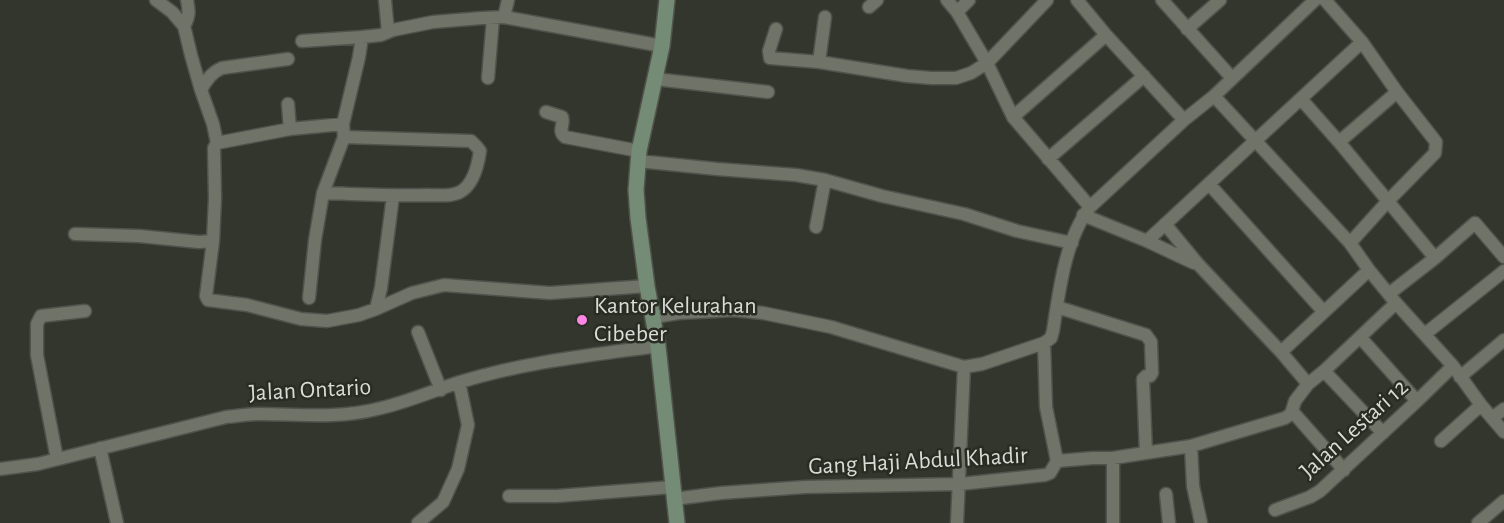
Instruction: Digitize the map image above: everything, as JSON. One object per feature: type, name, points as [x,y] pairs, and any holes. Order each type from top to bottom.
[{"type":"main road","points":[[667,0],[662,46],[638,156],[636,190],[647,286],[658,346],[677,523]]},
{"type":"street","points":[[156,0],[172,12],[184,26],[190,55],[213,123],[217,143],[214,148],[215,198],[213,241],[206,296],[208,300],[247,305],[301,319],[327,321],[359,315],[412,293],[444,285],[550,293],[647,286]]},
{"type":"street","points":[[184,26],[189,11],[187,0]]},
{"type":"street","points":[[385,0],[388,32]]},
{"type":"street","points":[[488,78],[499,17],[508,0]]},
{"type":"street","points":[[946,0],[957,12],[987,63],[1013,117],[1048,159],[1086,211],[1198,264]]},
{"type":"street","points":[[957,12],[969,0]]},
{"type":"street","points":[[776,29],[769,51],[770,58],[819,62],[907,76],[956,78],[971,73],[987,63],[1047,0]]},
{"type":"street","points":[[1077,0],[1184,120]]},
{"type":"street","points":[[1162,0],[1232,78]]},
{"type":"street","points":[[1187,29],[1220,0]]},
{"type":"street","points":[[654,317],[679,313],[734,310],[763,313],[831,327],[964,367],[982,364],[1044,343],[1050,339],[1053,331],[1063,272],[1072,243],[1086,211],[1184,120],[1214,96],[1315,0]]},
{"type":"street","points":[[1325,0],[1362,42],[1436,142],[1435,153],[1350,243]]},
{"type":"street","points":[[302,41],[381,35],[416,25],[499,17],[662,46]]},
{"type":"street","points":[[819,62],[825,17]]},
{"type":"street","points":[[1013,117],[1106,35]]},
{"type":"street","points":[[309,298],[323,193],[343,131],[362,37]]},
{"type":"street","points":[[1147,241],[1362,42]]},
{"type":"street","points":[[201,90],[215,71],[222,68],[288,59]]},
{"type":"street","points":[[1048,159],[1144,76]]},
{"type":"street","points":[[655,79],[768,92]]},
{"type":"street","points":[[1339,142],[1397,92]]},
{"type":"street","points":[[1214,96],[1350,243],[1369,270],[1453,366],[1504,432]]},
{"type":"street","points":[[1301,99],[1435,258]]},
{"type":"street","points":[[288,104],[290,129]]},
{"type":"street","points":[[546,112],[562,117],[561,131],[565,137],[638,156],[717,169],[796,175],[825,180],[882,196],[964,214],[1017,231],[1072,243]]},
{"type":"street","points":[[217,143],[290,129],[471,141],[480,151],[470,182],[461,192],[455,194],[393,196],[323,193]]},
{"type":"street","points":[[816,227],[825,180]]},
{"type":"street","points":[[1209,184],[1324,312]]},
{"type":"street","points":[[376,309],[381,288],[393,196]]},
{"type":"street","points":[[1344,470],[1292,411],[1294,400],[1308,384],[1360,337],[1393,298],[1475,223],[1504,257]]},
{"type":"street","points":[[1165,224],[1198,264],[1308,384]]},
{"type":"street","points":[[75,234],[213,241]]},
{"type":"street","points":[[1281,352],[1369,270]]},
{"type":"street","points":[[1425,334],[1504,270]]},
{"type":"street","points":[[1057,307],[1146,335],[1149,338],[1152,373],[1143,379],[1146,453]]},
{"type":"street","points":[[57,459],[37,355],[37,324],[41,316],[85,311]]},
{"type":"street","points":[[418,332],[441,390]]},
{"type":"street","points":[[1360,337],[1417,401]]},
{"type":"street","points":[[1460,376],[1504,340]]},
{"type":"street","points":[[1044,343],[1046,407],[1057,461]]},
{"type":"street","name":"Jalan Ontario","points":[[0,469],[38,464],[226,417],[256,414],[346,414],[377,410],[459,382],[538,363],[658,346]]},
{"type":"street","name":"Jalan Lestari 12","points":[[1275,510],[1311,497],[1320,491],[1453,366]]},
{"type":"street","points":[[957,523],[964,367]]},
{"type":"street","points":[[1324,371],[1383,433]]},
{"type":"street","points":[[418,523],[443,502],[458,469],[468,425],[459,382]]},
{"type":"street","points":[[1441,441],[1481,405]]},
{"type":"street","points":[[1492,418],[1504,409]]},
{"type":"street","name":"Gang Haji Abdul Khadir","points":[[509,496],[720,494],[805,487],[960,484],[1045,475],[1050,473],[1057,461],[1113,458],[1191,446],[1285,418],[1292,411]]},
{"type":"street","points":[[1191,446],[1193,486],[1201,523]]},
{"type":"street","points":[[100,448],[117,523]]},
{"type":"street","points":[[1113,458],[1113,523]]},
{"type":"street","points":[[1166,494],[1169,523]]},
{"type":"street","points":[[1478,523],[1504,501]]},
{"type":"place","name":"Kantor Kelurahan Cibeber","points":[[582,320]]}]
